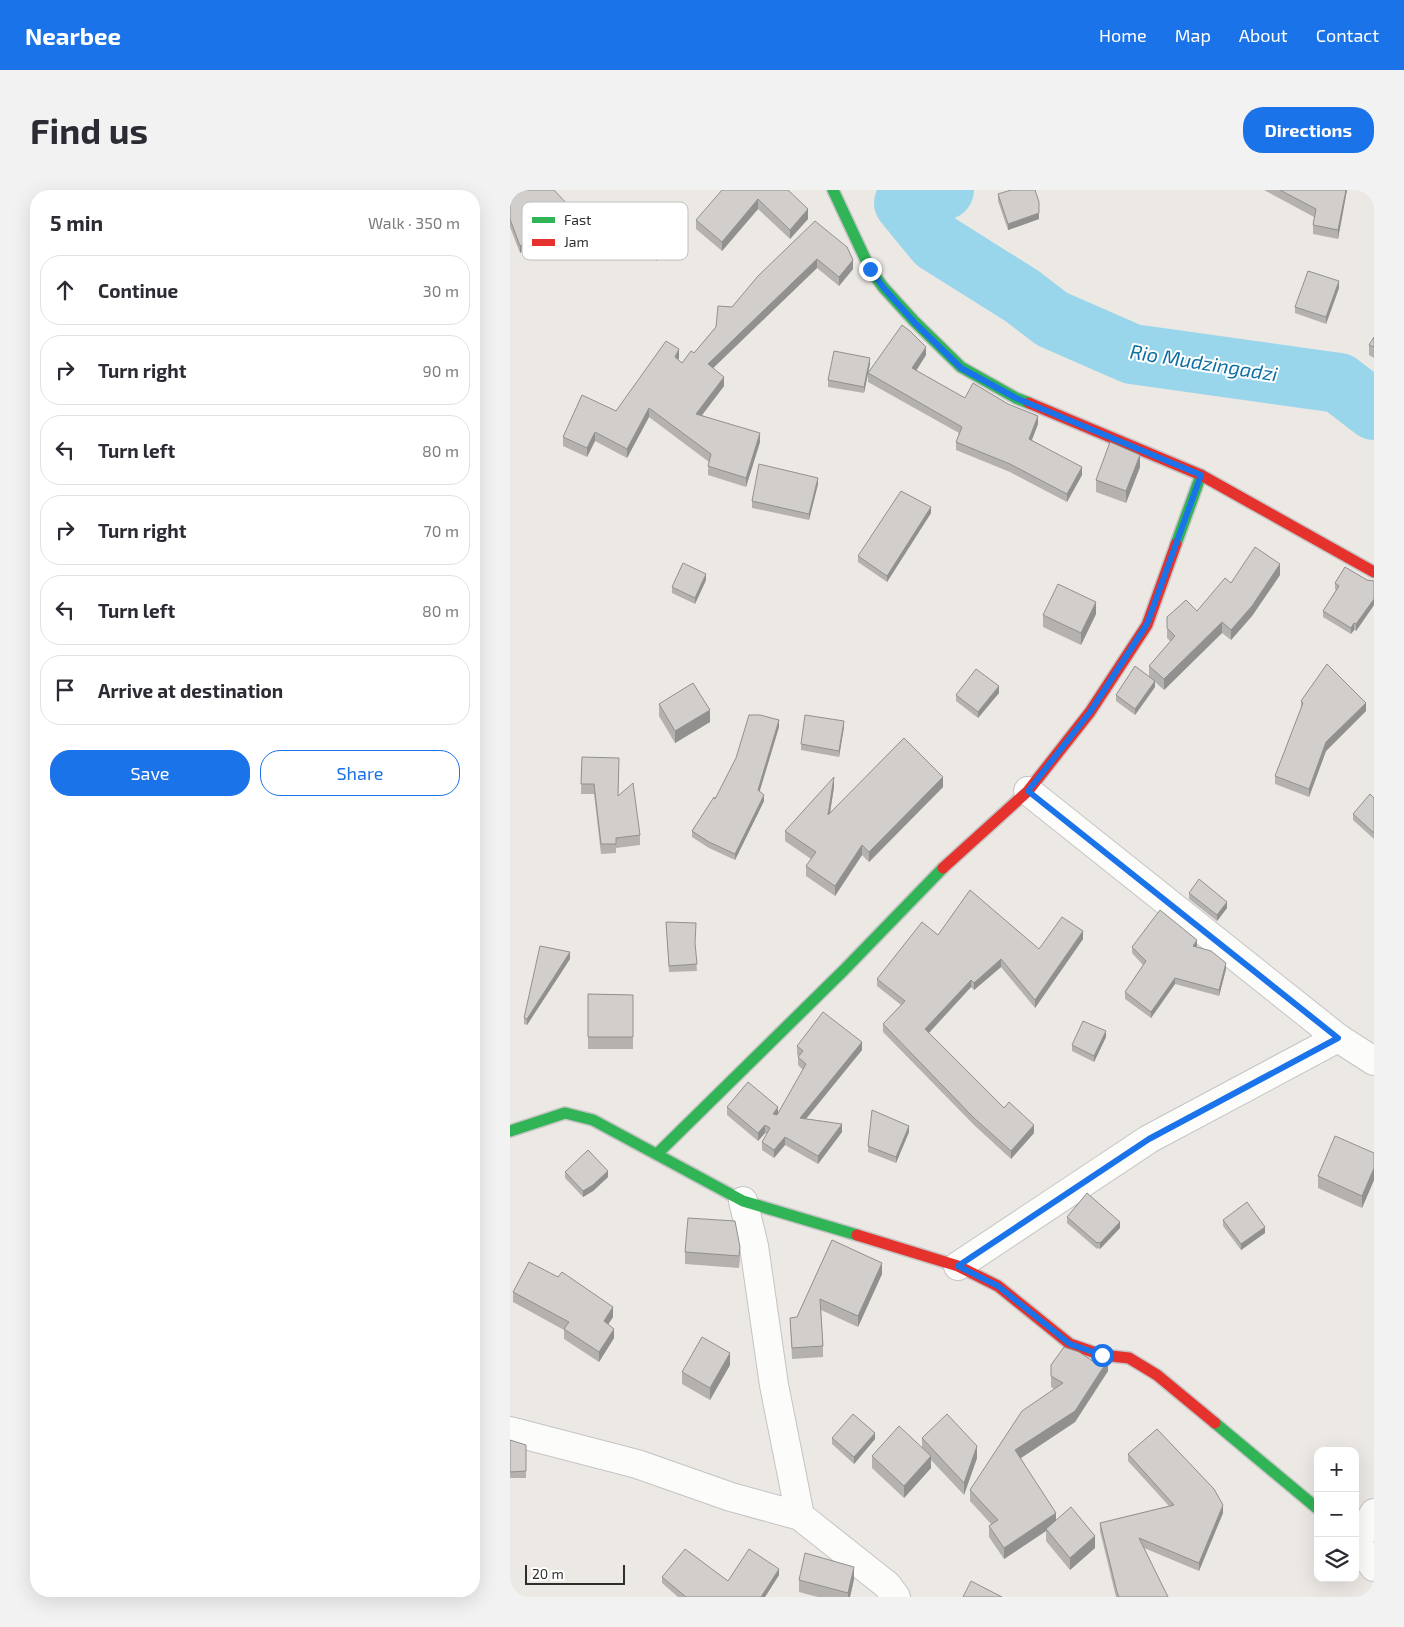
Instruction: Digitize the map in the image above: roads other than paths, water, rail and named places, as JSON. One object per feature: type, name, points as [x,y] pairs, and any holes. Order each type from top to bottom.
[{"type":"street","points":[[833,190],[874,275],[914,322],[961,368],[1016,398],[1201,475],[1374,572]]},
{"type":"street","points":[[657,1154],[844,970],[947,862],[1028,791],[1090,712],[1147,624],[1201,475]]},
{"type":"street","points":[[1028,791],[1338,1038],[1374,1061]]},
{"type":"street","points":[[958,1266],[1149,1139],[1338,1038]]},
{"type":"street","points":[[510,1131],[565,1112],[593,1120],[743,1201],[958,1266],[998,1286],[1070,1344],[1102,1355],[1129,1358],[1157,1375],[1314,1507]]},
{"type":"street","points":[[743,1201],[754,1246],[774,1385],[800,1516]]},
{"type":"street","points":[[510,1431],[637,1464],[731,1497],[800,1516],[887,1584],[896,1597]]},
{"type":"street","points":[[1359,1537],[1374,1513]]},
{"type":"street","points":[[1359,1546],[1374,1567]]},
{"type":"waterway","name":"Rio Mudzingadzi","points":[[944,190],[904,203],[936,242],[1022,296],[1052,319],[1132,354],[1339,383],[1374,410]]}]
